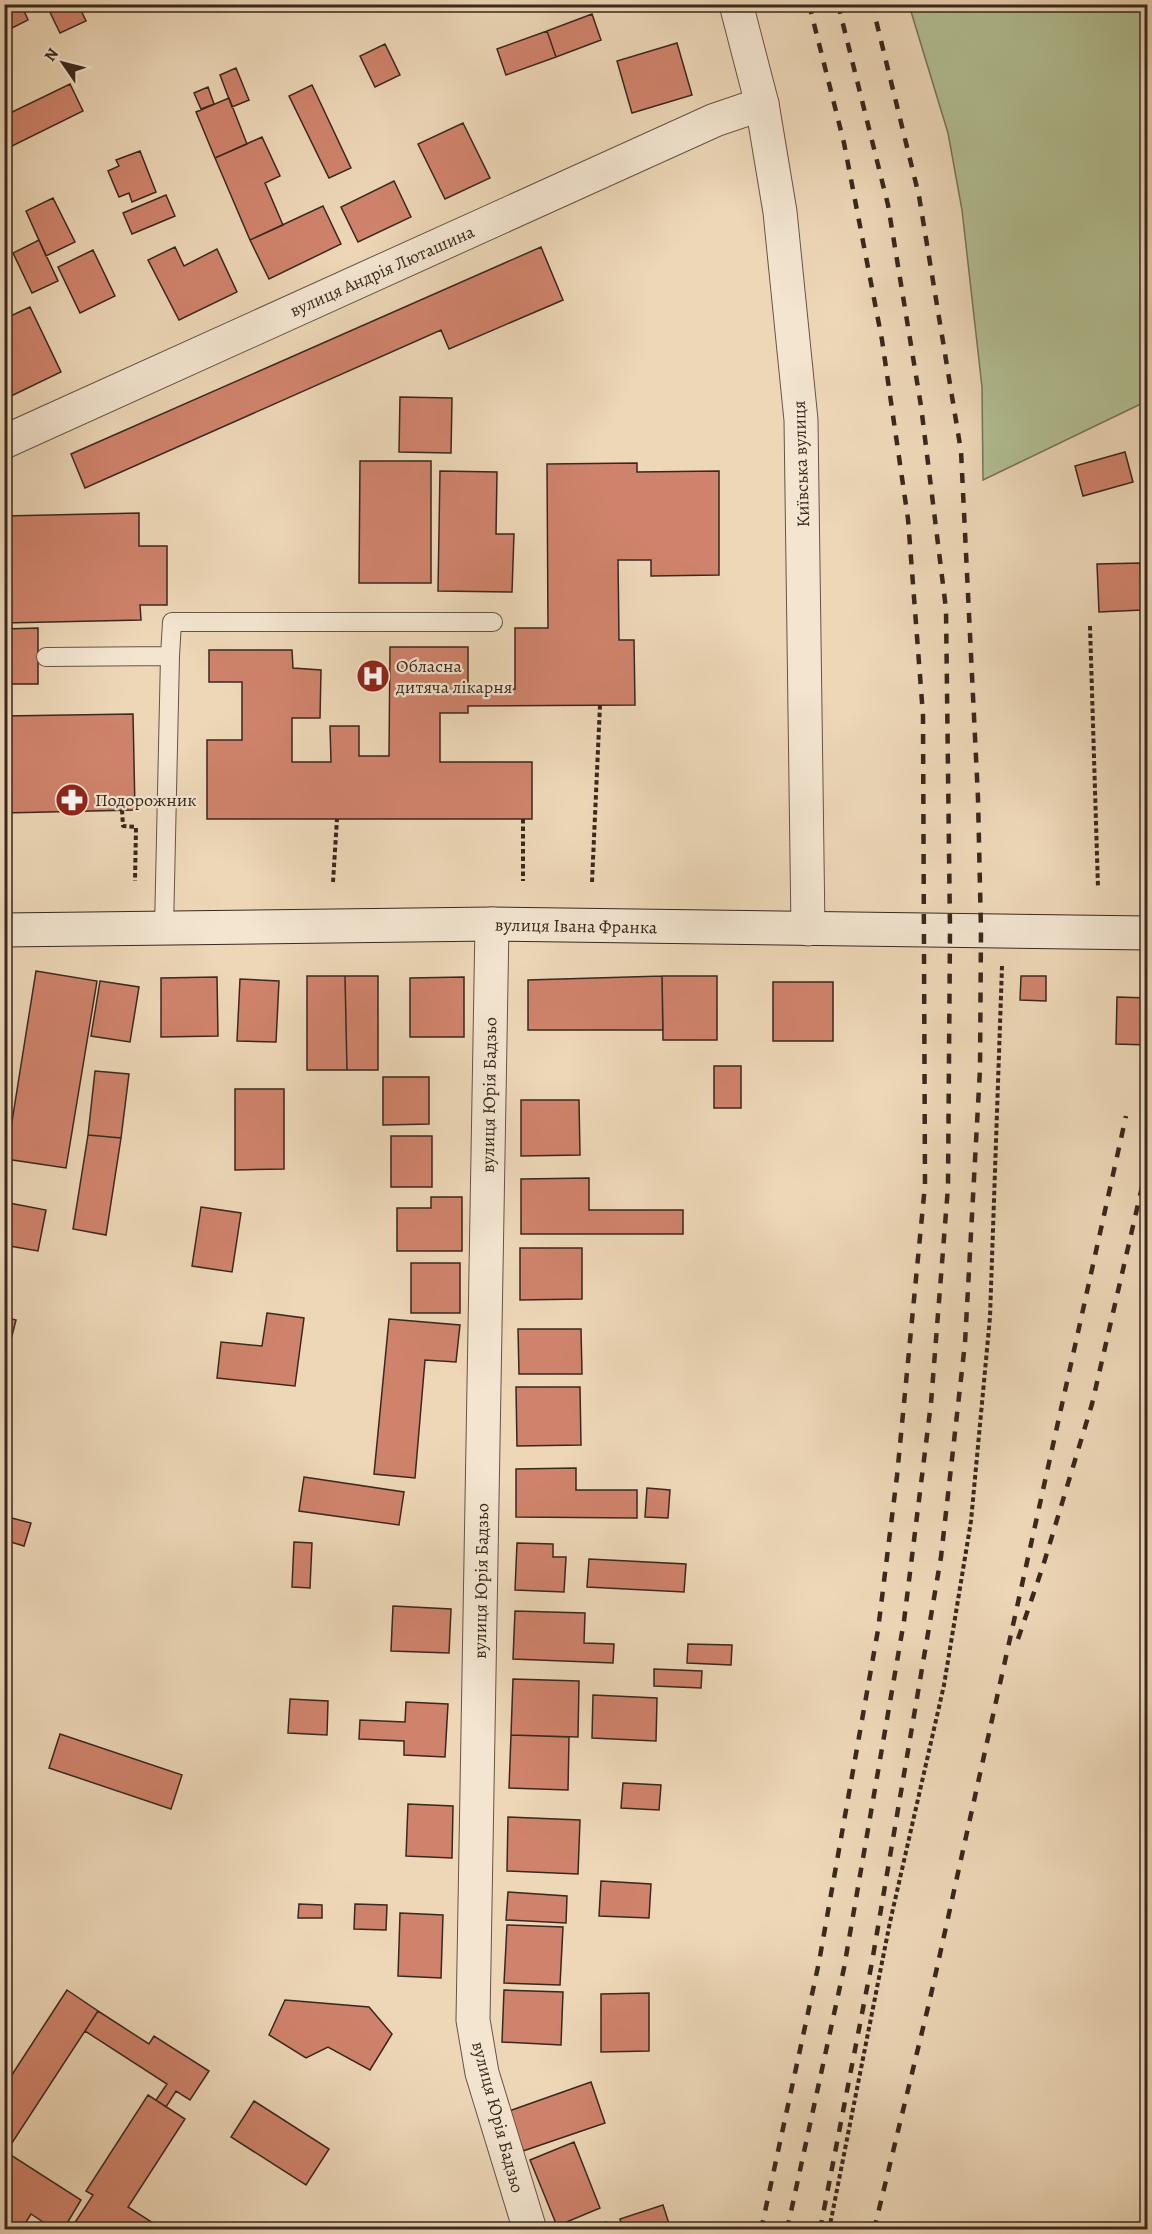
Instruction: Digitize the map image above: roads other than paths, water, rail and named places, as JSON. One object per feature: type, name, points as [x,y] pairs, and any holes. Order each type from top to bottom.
[{"type":"street","name":"Київська вулиця","points":[[736,4],[762,104],[780,212],[801,420],[808,929]]},
{"type":"street","name":"вулиця Андрія Люташина","points":[[4,442],[715,120],[762,104]]},
{"type":"street","name":"вулиця Івана Франка","points":[[4,930],[492,924],[1148,933]]},
{"type":"street","name":"вулиця Юрія Бадзьо","points":[[492,924],[472,2020],[482,2073],[530,2229]]},
{"type":"lane","points":[[164,929],[172,622],[493,622]]},
{"type":"lane","points":[[46,657],[170,656]]},
{"type":"railway","points":[[761,2230],[819,1962],[878,1630],[897,1476],[925,1185],[923,715],[908,519],[882,340],[844,143],[809,4]]},
{"type":"railway","points":[[787,2230],[844,1968],[904,1621],[931,1403],[948,1187],[950,930],[946,609],[921,406],[888,205],[838,4]]},
{"type":"railway","points":[[820,2230],[872,1962],[941,1557],[965,1343],[980,1069],[981,931],[978,798],[961,451],[919,196],[872,4]]},
{"type":"railway","points":[[874,2230],[930,1999],[1126,1116]]},
{"type":"railway","points":[[1018,1639],[1043,1566],[1092,1404],[1148,1161]]},
{"type":"place","name":"Обласна дитяча лікарня","points":[[373,676]]},
{"type":"place","name":"Подорожник","points":[[72,800]]}]
